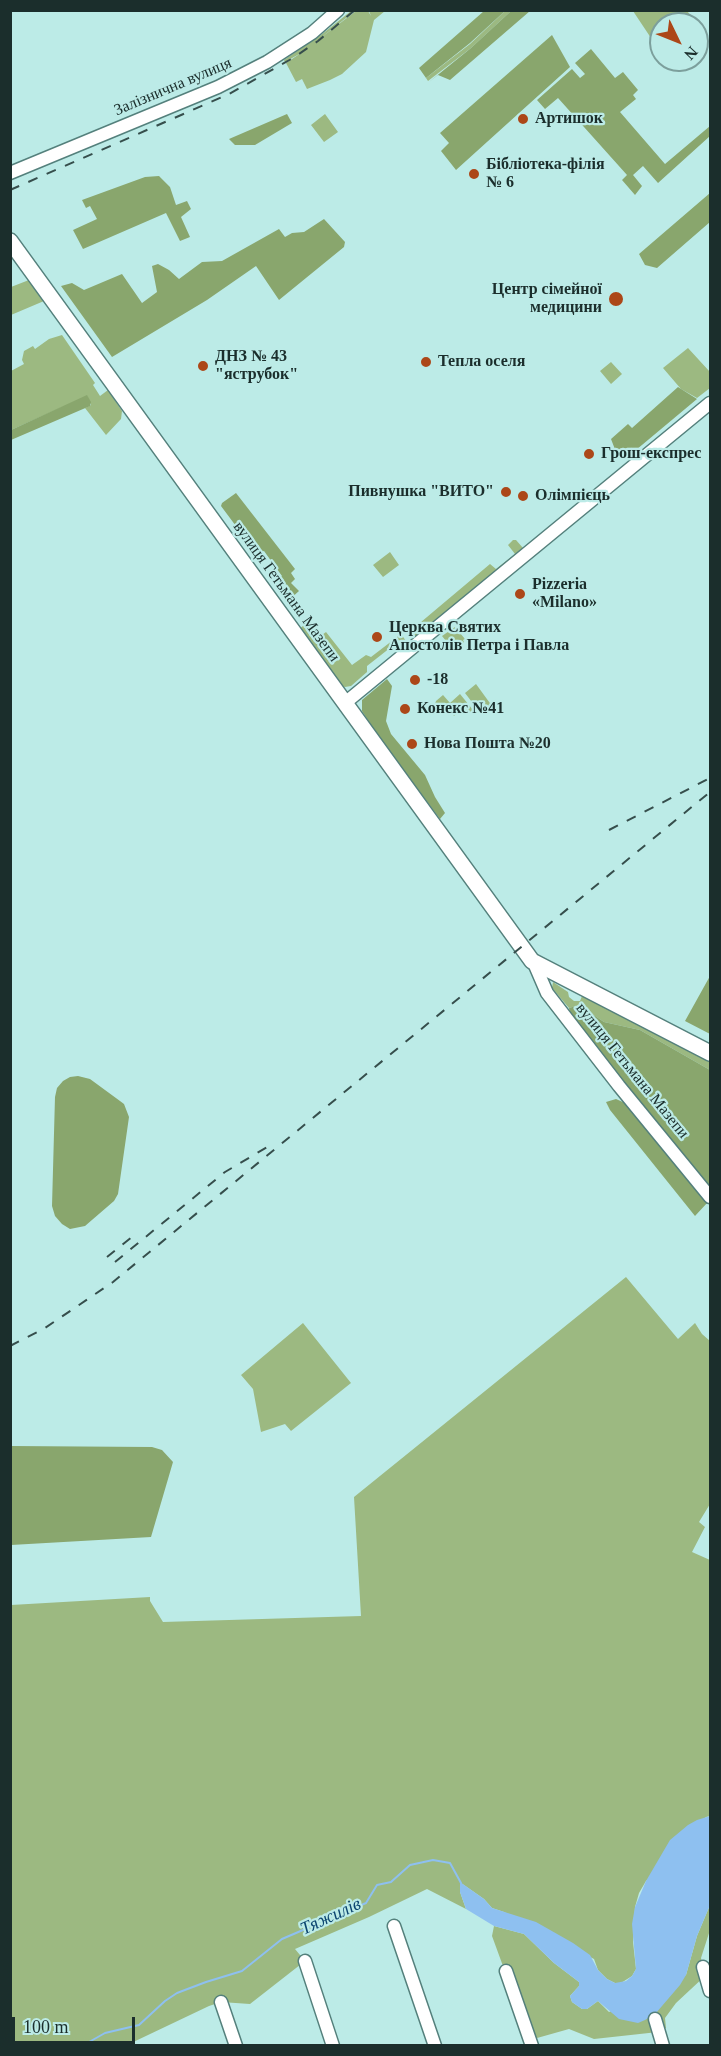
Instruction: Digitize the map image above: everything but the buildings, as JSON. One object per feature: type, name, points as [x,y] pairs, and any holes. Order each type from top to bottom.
[{"type":"main road","name":"вулиця Гетьмана Мазепи","points":[[10,241],[534,963],[711,1053]]},
{"type":"street","name":"Залізнична вулиця","points":[[10,173],[218,87],[267,62],[312,33],[338,10]]},
{"type":"street","points":[[345,703],[711,403]]},
{"type":"street","name":"вулиця Гетьмана Мазепи","points":[[534,963],[547,993],[619,1086],[711,1197]]},
{"type":"street","points":[[394,1926],[435,2046]]},
{"type":"street","points":[[305,1961],[333,2046]]},
{"type":"street","points":[[703,1967],[711,1991]]},
{"type":"street","points":[[506,1971],[532,2046]]},
{"type":"street","points":[[221,2002],[236,2046]]},
{"type":"street","points":[[655,2019],[663,2046]]},
{"type":"green space","points":[[351,11],[355,11],[314,43],[356,11],[368,11],[371,16],[369,11],[385,11],[374,20],[366,52],[342,74],[330,80],[307,89],[302,79],[296,82],[286,63],[301,53],[285,62],[284,60]]},
{"type":"green space","points":[[484,11],[505,11],[426,78],[419,68]]},
{"type":"green space","points":[[505,11],[511,11],[471,48],[428,81],[426,78],[470,44]]},
{"type":"green space","points":[[511,11],[530,11],[450,80],[438,75],[429,82],[471,48]]},
{"type":"green space","points":[[633,11],[688,12],[649,12],[649,35]]},
{"type":"green space","points":[[552,35],[570,67],[456,170],[441,151],[449,143],[440,133]]},
{"type":"green space","points":[[591,49],[615,78],[623,72],[638,90],[633,95],[636,99],[620,112],[665,164],[710,126],[710,136],[658,183],[643,166],[633,175],[642,186],[635,195],[622,180],[627,175],[558,98],[545,109],[537,100],[572,69],[580,78],[585,74],[575,63]]},
{"type":"green space","points":[[287,114],[292,123],[255,145],[235,145],[229,139]]},
{"type":"green space","points":[[325,114],[338,132],[324,142],[311,125]]},
{"type":"green space","points":[[159,176],[170,187],[176,205],[187,201],[191,209],[181,217],[190,237],[180,241],[166,213],[83,249],[73,230],[97,219],[90,206],[86,208],[82,200],[145,177]]},
{"type":"green space","points":[[710,193],[710,222],[657,268],[645,265],[639,254]]},
{"type":"green space","points":[[324,219],[345,242],[344,247],[279,300],[256,266],[207,300],[112,357],[61,286],[72,283],[84,290],[122,274],[142,303],[157,292],[152,266],[158,264],[179,279],[202,262],[222,261],[279,229],[285,237],[292,233],[304,232]]},
{"type":"green space","points":[[29,280],[44,301],[11,315],[11,287]]},
{"type":"green space","points":[[62,335],[95,383],[93,385],[100,396],[108,390],[122,411],[121,419],[106,435],[85,408],[91,405],[87,396],[11,430],[11,371],[24,364],[22,360],[24,351],[33,346],[35,349],[49,339]]},
{"type":"green space","points":[[688,348],[710,372],[710,388],[697,398],[681,389],[663,368]]},
{"type":"green space","points":[[611,362],[622,374],[611,384],[600,371]]},
{"type":"green space","points":[[678,387],[697,399],[630,455],[624,457],[616,452],[611,439],[628,424],[632,428]]},
{"type":"green space","points":[[87,395],[91,402],[90,406],[11,440],[11,430]]},
{"type":"green space","points":[[236,493],[295,569],[291,573],[295,579],[291,583],[299,591],[289,600],[276,581],[282,576],[264,551],[256,553],[221,506]]},
{"type":"green space","points":[[516,540],[523,548],[521,555],[415,643],[408,633],[490,564],[496,569],[515,554],[508,545]]},
{"type":"green space","points":[[390,552],[399,565],[383,577],[373,565]]},
{"type":"green space","points":[[307,623],[318,638],[326,632],[352,665],[366,655],[371,657],[401,634],[406,641],[400,645],[395,644],[367,666],[367,672],[351,686],[345,687],[341,686],[299,629]]},
{"type":"green space","points":[[455,627],[465,639],[454,651],[442,636]]},
{"type":"green space","points":[[387,679],[392,686],[386,721],[391,734],[425,775],[445,813],[440,819],[362,711],[362,700]]},
{"type":"green space","points":[[476,684],[492,706],[481,714],[465,693]]},
{"type":"green space","points":[[460,694],[473,710],[470,712],[461,710],[454,716],[448,708],[439,713],[434,708],[436,701],[443,695],[450,703]]},
{"type":"green space","points":[[710,976],[710,1034],[685,1021]]},
{"type":"green space","points":[[553,982],[568,992],[569,997],[574,1001],[580,1001],[582,996],[710,1061],[710,1070],[640,1030],[604,1022],[579,1005],[569,1008],[552,988]]},
{"type":"green space","points":[[579,1005],[604,1022],[640,1030],[710,1070],[710,1196],[572,1025],[569,1008]]},
{"type":"green space","points":[[78,1076],[90,1079],[124,1104],[129,1117],[118,1194],[114,1201],[85,1226],[70,1229],[55,1216],[52,1206],[55,1097],[57,1088],[63,1081]]},
{"type":"green space","points":[[616,1099],[625,1103],[708,1202],[695,1216],[610,1110],[606,1102]]},
{"type":"green space","points":[[626,1277],[678,1339],[695,1323],[710,1341],[710,1504],[699,1522],[705,1527],[692,1552],[710,1560],[710,1816],[706,1817],[646,1881],[639,1893],[635,1907],[633,1942],[636,1969],[632,1976],[621,1983],[607,1979],[598,1970],[594,1959],[492,1908],[484,1899],[461,1883],[460,1892],[466,1909],[427,1889],[295,1949],[305,1961],[250,2004],[221,2002],[209,2006],[127,2045],[11,2046],[11,1605],[150,1597],[150,1601],[163,1622],[361,1616],[354,1497]]},
{"type":"green space","points":[[303,1323],[351,1383],[291,1431],[285,1424],[261,1432],[253,1389],[241,1375]]},
{"type":"green space","points":[[11,1446],[152,1447],[162,1450],[173,1462],[151,1537],[11,1545]]},
{"type":"green space","points":[[710,1905],[710,1930],[701,1958],[705,1976],[676,2003],[665,2018],[666,2028],[658,2032],[594,2039],[569,2029],[530,2040],[492,1936],[494,1926],[524,1934],[554,1963],[579,1982],[579,1986],[570,1996],[572,2002],[582,2009],[587,2009],[598,2001],[609,2012],[686,1975],[697,1936]]},
{"type":"water","points":[[710,1816],[710,1905],[697,1936],[686,1975],[656,2013],[638,2023],[619,2019],[598,2001],[587,2009],[582,2009],[572,2002],[570,1996],[579,1986],[579,1982],[554,1963],[524,1934],[494,1926],[466,1909],[460,1892],[460,1882],[484,1899],[492,1908],[536,1922],[573,1943],[590,1955],[598,1970],[607,1979],[615,1983],[626,1981],[636,1969],[632,1924],[635,1907],[646,1881],[670,1840],[688,1825]]},
{"type":"waterway","name":"Тяжилів","points":[[82,2046],[105,2033],[139,2025],[177,1993],[242,1971],[282,1939],[366,1903],[377,1885],[391,1882],[410,1865],[433,1860],[450,1863],[461,1883]]},
{"type":"railway","points":[[10,190],[229,94],[293,58],[318,41],[355,10]]},
{"type":"railway","points":[[609,830],[710,778]]},
{"type":"railway","points":[[10,1346],[45,1328],[113,1282],[710,792]]},
{"type":"railway","points":[[115,1262],[225,1172],[269,1146]]},
{"type":"railway","points":[[107,1257],[138,1232]]},
{"type":"place","name":"Артишок","points":[[523,119]]},
{"type":"place","name":"Бібліотека-філія № 6","points":[[474,174]]},
{"type":"place","name":"Центр сімейної медицини","points":[[616,299]]},
{"type":"place","name":"Тепла оселя","points":[[426,362]]},
{"type":"place","name":"ДНЗ № 43 \"яструбок\"","points":[[203,366]]},
{"type":"place","name":"Грош-експрес","points":[[589,454]]},
{"type":"place","name":"Пивнушка \"ВИТО\"","points":[[506,492]]},
{"type":"place","name":"Олімпієць","points":[[523,496]]},
{"type":"place","name":"Pizzeria «Milano»","points":[[520,594]]},
{"type":"place","name":"Церква Святих Апостолів Петра і Павла","points":[[377,637]]},
{"type":"place","name":"-18","points":[[415,680]]},
{"type":"place","name":"Конекс №41","points":[[405,709]]},
{"type":"place","name":"Нова Пошта №20","points":[[412,744]]}]
